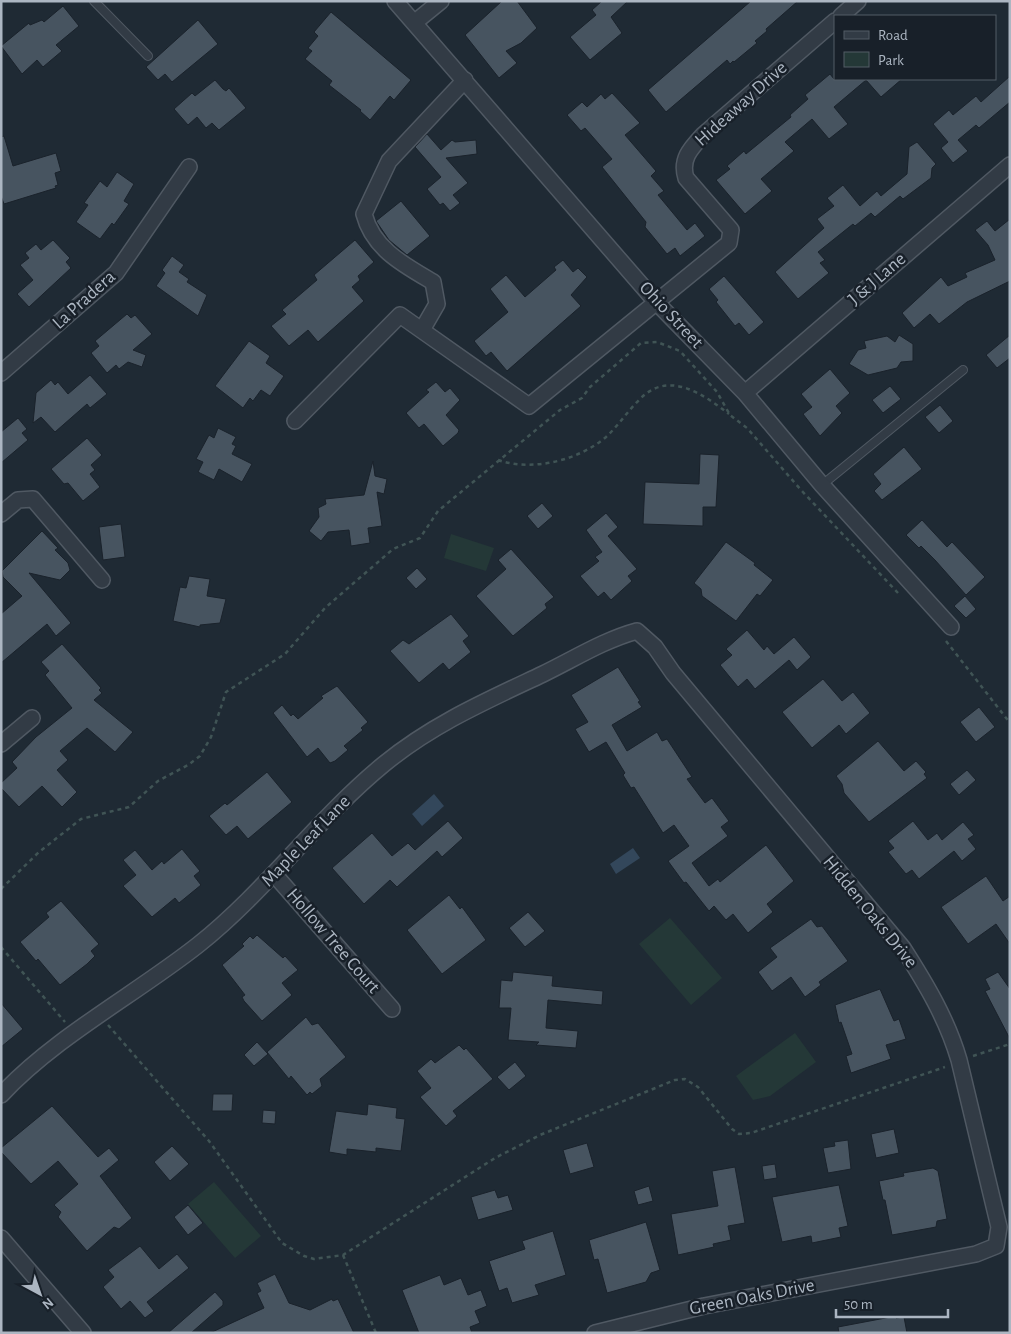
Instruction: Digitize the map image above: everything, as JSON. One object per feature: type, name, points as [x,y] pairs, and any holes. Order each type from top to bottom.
[{"type":"street","name":"Ohio Street","points":[[395,1],[657,303],[745,393],[945,630]]},
{"type":"street","points":[[414,23],[441,1]]},
{"type":"street","points":[[842,15],[858,1]]},
{"type":"street","name":"Hideaway Drive","points":[[657,303],[729,244],[732,237],[731,230],[686,178],[683,164],[691,148],[703,135],[834,23]]},
{"type":"street","points":[[422,330],[437,304],[433,282],[385,251],[368,227],[364,214],[389,162],[465,80]]},
{"type":"street","name":"J & J Lane","points":[[745,393],[1010,165]]},
{"type":"street","name":"La Pradera","points":[[1,373],[116,273],[189,167]]},
{"type":"street","points":[[295,421],[400,315],[529,406],[657,303]]},
{"type":"street","points":[[1,514],[18,500],[33,500],[102,580]]},
{"type":"street","name":"Maple Leaf Lane","points":[[1,1095],[45,1055],[198,945],[239,910],[353,792],[418,737],[450,717],[614,638],[638,632]]},
{"type":"street","name":"Hidden Oaks Drive","points":[[638,632],[655,647],[673,673],[903,948],[929,989],[953,1041],[959,1060],[999,1227],[996,1246]]},
{"type":"street","points":[[1,744],[32,718]]},
{"type":"street","name":"Hollow Tree Court","points":[[274,874],[392,1009]]},
{"type":"street","points":[[1,1238],[83,1333]]},
{"type":"street","name":"Green Oaks Drive","points":[[595,1333],[704,1306],[976,1254],[996,1246]]},
{"type":"lane","points":[[94,1],[148,56]]},
{"type":"lane","points":[[822,485],[963,370]]},
{"type":"path","points":[[1,889],[39,852],[81,819],[129,807],[158,780],[200,756],[211,737],[226,692],[286,654],[325,608],[392,549],[420,538],[438,511],[560,410],[582,398],[590,387],[641,343],[657,342],[680,351],[717,392],[730,415]]},
{"type":"path","points":[[498,460],[507,463],[539,464],[556,461],[588,448],[605,437],[640,398],[653,389],[674,385],[689,388],[708,398],[747,428],[807,497],[892,588],[900,594]]},
{"type":"path","points":[[945,630],[1010,723]]},
{"type":"path","points":[[1,946],[75,1034]]},
{"type":"path","points":[[100,1016],[209,1140],[282,1243],[304,1256],[314,1259],[343,1256],[428,1199],[495,1158],[540,1135],[675,1080],[691,1081],[732,1129],[739,1134],[751,1134],[946,1067],[959,1060],[1010,1044]]},
{"type":"path","points":[[343,1256],[376,1333]]},
{"type":"green space","points":[[451,534],[494,548],[486,571],[444,558]]},
{"type":"green space","points":[[670,918],[722,978],[691,1005],[639,944]]},
{"type":"green space","points":[[795,1033],[816,1062],[770,1096],[753,1100],[736,1076]]},
{"type":"green space","points":[[214,1182],[261,1236],[235,1258],[188,1204]]},
{"type":"water","points":[[434,794],[444,806],[422,826],[412,814]]},
{"type":"water","points":[[633,848],[640,858],[616,874],[610,864]]},
{"type":"building","points":[[502,1],[517,1],[537,28],[521,43],[506,51],[517,63],[499,78],[465,35]]},
{"type":"building","points":[[602,1],[628,1],[611,17],[622,33],[590,60],[570,37],[596,15],[592,10]]},
{"type":"building","points":[[751,1],[798,1],[766,29],[767,31],[755,41],[757,43],[734,62],[730,64],[727,60],[666,112],[648,90]]},
{"type":"building","points":[[63,6],[79,26],[56,45],[62,51],[43,67],[37,60],[22,74],[1,46],[29,23],[30,25],[42,20],[44,22]]},
{"type":"building","points":[[331,12],[411,80],[394,100],[390,96],[370,120],[361,110],[329,85],[332,81],[305,59],[312,51],[308,48],[318,36],[314,32]]},
{"type":"building","points":[[198,20],[218,44],[172,82],[165,74],[158,80],[146,67]]},
{"type":"building","points":[[830,74],[834,80],[866,80],[834,107],[848,124],[829,139],[812,119],[785,142],[794,151],[761,179],[772,191],[745,214],[716,180],[730,169],[727,166],[744,151],[746,154],[791,117],[790,115],[808,99],[805,95]]},
{"type":"building","points":[[1010,76],[1010,102],[979,128],[976,125],[958,140],[968,151],[953,163],[941,148],[948,142],[933,124],[949,110],[953,115],[976,96],[981,102]]},
{"type":"building","points":[[215,80],[226,91],[229,88],[246,108],[219,130],[212,123],[206,128],[197,117],[188,125],[174,109],[192,93],[195,96]]},
{"type":"building","points":[[866,80],[901,80],[881,97]]},
{"type":"building","points":[[612,93],[640,123],[625,135],[656,171],[651,176],[664,191],[658,195],[687,230],[695,223],[705,236],[680,256],[675,248],[667,254],[645,227],[646,222],[602,167],[612,159],[585,128],[581,131],[567,115],[582,102],[587,107],[601,94],[605,99]]},
{"type":"building","points":[[427,134],[441,150],[452,140],[455,142],[476,140],[477,154],[446,158],[468,183],[453,195],[460,203],[450,211],[443,203],[440,205],[427,189],[441,177],[415,147]]},
{"type":"building","points":[[4,136],[13,166],[56,153],[61,171],[55,173],[58,185],[55,186],[56,188],[4,204],[1,196],[1,137]]},
{"type":"building","points":[[917,142],[936,164],[932,168],[931,178],[903,199],[900,196],[875,217],[871,213],[855,226],[853,224],[818,252],[825,260],[820,263],[829,273],[798,299],[775,272],[824,228],[817,219],[834,206],[827,198],[843,185],[860,206],[877,191],[881,196],[907,174],[909,147]]},
{"type":"building","points":[[117,172],[134,184],[124,201],[129,204],[114,225],[112,223],[100,239],[76,222],[88,205],[84,203],[100,181],[107,187]]},
{"type":"building","points":[[401,201],[430,236],[407,255],[389,240],[376,221]]},
{"type":"building","points":[[1010,219],[1010,281],[967,302],[939,324],[930,314],[914,328],[902,313],[941,277],[948,286],[967,277],[965,273],[995,260],[988,245],[975,230],[987,221],[995,231]]},
{"type":"building","points":[[53,240],[70,258],[66,262],[71,268],[29,307],[17,294],[33,280],[20,265],[29,258],[25,253],[36,244],[41,250]]},
{"type":"building","points":[[355,240],[374,262],[358,276],[360,280],[352,287],[364,301],[318,342],[308,330],[289,346],[271,326],[286,314],[282,310],[317,280],[314,275]]},
{"type":"building","points":[[172,256],[184,265],[179,272],[189,279],[187,282],[207,295],[198,316],[156,286],[165,273],[162,270]]},
{"type":"building","points":[[563,260],[573,272],[578,268],[587,277],[571,295],[581,306],[507,371],[491,352],[486,356],[474,341],[508,312],[490,289],[506,275],[525,297],[556,270],[554,267]]},
{"type":"building","points":[[724,276],[764,322],[749,335],[739,323],[735,326],[716,302],[718,300],[709,289]]},
{"type":"building","points":[[127,314],[131,318],[135,315],[152,334],[133,350],[146,355],[142,367],[128,362],[119,369],[116,365],[107,373],[91,353],[99,346],[95,341]]},
{"type":"building","points":[[899,335],[913,344],[913,361],[901,362],[897,368],[868,375],[849,364],[858,350],[866,348],[864,341],[887,336],[895,342]]},
{"type":"building","points":[[1010,335],[1010,358],[997,368],[986,355]]},
{"type":"building","points":[[249,341],[270,356],[266,363],[284,376],[270,396],[261,390],[253,401],[250,398],[243,408],[215,386]]},
{"type":"building","points":[[830,369],[850,393],[836,406],[842,413],[820,436],[803,414],[812,407],[801,394]]},
{"type":"building","points":[[90,375],[107,394],[90,408],[87,404],[55,432],[41,417],[33,423],[36,393],[51,380],[55,385],[58,382],[68,394]]},
{"type":"building","points":[[436,382],[445,392],[450,388],[460,400],[446,415],[459,430],[458,433],[443,446],[424,424],[419,428],[406,413],[429,392],[426,390]]},
{"type":"building","points":[[890,386],[901,399],[883,413],[872,400]]},
{"type":"building","points":[[940,405],[953,421],[939,433],[925,417]]},
{"type":"building","points":[[18,418],[27,429],[22,433],[28,440],[1,463],[1,432]]},
{"type":"building","points":[[218,428],[236,437],[232,444],[236,446],[232,454],[252,464],[242,482],[219,469],[214,480],[198,472],[203,462],[196,459],[209,435],[214,438]]},
{"type":"building","points":[[87,438],[102,455],[91,465],[95,470],[90,474],[100,487],[83,501],[68,483],[64,484],[51,469]]},
{"type":"building","points":[[904,447],[922,469],[882,500],[874,491],[881,484],[873,474]]},
{"type":"building","points":[[700,454],[719,455],[716,507],[703,507],[703,526],[643,524],[645,482],[699,484]]},
{"type":"building","points":[[373,461],[375,476],[387,479],[384,494],[377,492],[382,526],[368,528],[370,543],[351,546],[349,530],[328,532],[321,541],[309,531],[319,517],[318,508],[326,504],[325,499],[364,495]]},
{"type":"building","points":[[542,503],[553,516],[538,529],[527,516]]},
{"type":"building","points":[[606,513],[618,527],[608,536],[637,569],[628,576],[632,581],[611,600],[604,592],[598,597],[580,576],[599,561],[595,557],[602,552],[586,530]]},
{"type":"building","points":[[922,520],[947,547],[952,542],[985,577],[966,595],[921,546],[919,548],[906,535]]},
{"type":"building","points":[[121,524],[125,557],[103,560],[99,527]]},
{"type":"building","points":[[42,531],[58,548],[55,550],[68,563],[70,570],[60,580],[29,573],[71,623],[56,636],[47,624],[1,663],[1,614],[22,596],[3,577],[2,571]]},
{"type":"building","points":[[726,542],[755,563],[754,565],[773,580],[760,596],[757,594],[736,621],[702,596],[701,589],[694,583]]},
{"type":"building","points":[[511,549],[554,597],[545,604],[547,608],[513,636],[476,596],[506,569],[498,560]]},
{"type":"building","points":[[417,568],[427,579],[416,589],[406,578]]},
{"type":"building","points":[[189,576],[210,579],[207,596],[226,599],[220,623],[200,625],[200,627],[173,621],[180,587],[186,588]]},
{"type":"building","points":[[965,596],[976,609],[966,618],[954,606]]},
{"type":"building","points":[[451,614],[469,636],[463,641],[471,652],[449,670],[443,663],[419,683],[390,651],[403,640],[409,644]]},
{"type":"building","points":[[747,630],[764,650],[767,646],[774,654],[794,637],[811,657],[797,670],[789,660],[755,689],[747,679],[738,687],[720,665],[732,655],[726,649]]},
{"type":"building","points":[[62,644],[101,688],[99,690],[102,693],[94,700],[133,732],[115,752],[87,728],[60,751],[68,760],[57,770],[77,792],[62,807],[42,786],[19,807],[1,788],[1,783],[17,768],[12,762],[36,737],[72,708],[45,675],[49,671],[41,662]]},
{"type":"building","points":[[618,667],[642,707],[612,725],[627,751],[657,732],[662,741],[667,739],[692,777],[687,779],[705,803],[712,798],[729,821],[721,827],[728,836],[692,863],[709,886],[718,879],[720,882],[766,845],[794,881],[767,904],[773,912],[748,933],[733,914],[726,920],[714,906],[709,911],[686,882],[684,883],[668,861],[689,846],[674,825],[663,833],[634,787],[631,788],[623,775],[625,773],[606,742],[589,752],[575,729],[588,722],[571,695]]},
{"type":"building","points":[[823,679],[842,701],[853,692],[870,713],[846,734],[839,725],[812,748],[782,712]]},
{"type":"building","points":[[337,686],[368,722],[361,728],[363,730],[344,746],[348,750],[330,763],[318,748],[307,757],[273,713],[282,705],[291,716],[293,714],[298,719],[323,698],[321,696]]},
{"type":"building","points":[[979,707],[995,727],[976,742],[960,722]]},
{"type":"building","points":[[878,741],[904,771],[916,761],[926,772],[924,774],[927,778],[869,822],[844,793],[842,784],[836,776]]},
{"type":"building","points":[[967,770],[976,780],[959,795],[950,784]]},
{"type":"building","points":[[267,772],[292,802],[248,839],[237,826],[226,835],[209,816],[225,803],[227,805]]},
{"type":"building","points":[[448,821],[463,838],[442,857],[437,851],[397,887],[390,880],[364,904],[332,868],[372,833],[392,856],[408,843],[415,850]]},
{"type":"building","points":[[913,821],[928,840],[937,833],[942,840],[963,822],[974,835],[968,839],[976,849],[962,861],[954,851],[919,879],[912,870],[906,874],[888,852],[894,848],[888,841]]},
{"type":"building","points":[[182,849],[200,871],[194,876],[201,885],[179,903],[175,898],[152,917],[123,886],[136,875],[123,860],[135,850],[152,870],[162,861],[164,864]]},
{"type":"building","points":[[986,876],[1003,901],[1010,896],[1010,944],[996,924],[968,944],[941,907]]},
{"type":"building","points":[[449,895],[460,909],[462,907],[486,940],[442,974],[407,930]]},
{"type":"building","points":[[61,901],[99,944],[91,951],[95,956],[60,985],[38,959],[36,961],[20,942],[49,917],[46,913]]},
{"type":"building","points":[[528,912],[545,931],[525,947],[509,928]]},
{"type":"building","points":[[811,919],[817,927],[822,926],[848,961],[819,982],[821,985],[805,997],[791,977],[772,991],[758,972],[777,957],[770,948]]},
{"type":"building","points":[[257,935],[283,958],[285,956],[298,970],[282,983],[292,995],[262,1021],[244,1001],[242,997],[245,995],[222,965],[244,946],[242,944],[250,936],[253,939]]},
{"type":"building","points":[[513,972],[553,976],[552,986],[603,991],[602,1005],[548,1000],[546,1028],[578,1031],[576,1048],[536,1045],[539,1042],[508,1040],[511,1008],[499,1008],[501,980],[512,981]]},
{"type":"building","points":[[998,972],[1010,989],[1010,1039],[985,991],[990,989],[985,979]]},
{"type":"building","points":[[880,989],[894,1021],[899,1019],[906,1039],[886,1045],[891,1059],[851,1073],[846,1056],[852,1054],[841,1022],[839,1023],[835,1005]]},
{"type":"building","points":[[1,1003],[23,1029],[1,1047]]},
{"type":"building","points":[[306,1017],[312,1025],[318,1023],[346,1057],[320,1079],[322,1086],[312,1094],[310,1092],[307,1095],[291,1076],[289,1079],[267,1052]]},
{"type":"building","points":[[257,1042],[268,1054],[254,1066],[244,1055]]},
{"type":"building","points":[[459,1045],[464,1050],[466,1048],[493,1079],[453,1111],[457,1116],[446,1126],[420,1097],[431,1088],[417,1071],[431,1059],[435,1063]]},
{"type":"building","points":[[515,1062],[526,1076],[509,1090],[497,1077]]},
{"type":"building","points":[[213,1094],[233,1094],[232,1111],[212,1111]]},
{"type":"building","points":[[368,1104],[397,1108],[396,1118],[405,1119],[401,1151],[376,1148],[376,1152],[347,1149],[347,1155],[329,1152],[336,1111],[367,1115]]},
{"type":"building","points":[[52,1106],[98,1157],[109,1148],[119,1160],[100,1176],[132,1218],[119,1229],[114,1227],[87,1251],[58,1217],[61,1212],[54,1205],[78,1184],[58,1161],[31,1184],[1,1152],[1,1148]]},
{"type":"building","points":[[263,1110],[276,1111],[275,1124],[262,1123]]},
{"type":"building","points":[[894,1129],[899,1153],[876,1158],[871,1134]]},
{"type":"building","points":[[848,1140],[851,1169],[828,1173],[823,1148],[835,1146],[834,1142]]},
{"type":"building","points":[[587,1143],[594,1167],[570,1174],[563,1150]]},
{"type":"building","points":[[172,1146],[189,1164],[170,1181],[154,1162]]},
{"type":"building","points":[[775,1164],[777,1178],[764,1180],[762,1166]]},
{"type":"building","points":[[735,1167],[745,1223],[728,1226],[731,1240],[713,1244],[714,1247],[678,1255],[671,1214],[718,1206],[712,1171]]},
{"type":"building","points":[[933,1168],[938,1171],[947,1219],[937,1221],[936,1227],[892,1235],[879,1181],[904,1176],[903,1173]]},
{"type":"building","points":[[839,1185],[848,1226],[839,1228],[841,1237],[812,1243],[811,1236],[782,1242],[772,1197]]},
{"type":"building","points":[[649,1186],[653,1201],[638,1205],[634,1191]]},
{"type":"building","points":[[495,1190],[498,1198],[508,1195],[513,1210],[478,1220],[471,1197]]},
{"type":"building","points":[[188,1205],[203,1223],[188,1235],[174,1217]]},
{"type":"building","points":[[646,1222],[660,1270],[651,1273],[646,1282],[607,1293],[598,1259],[594,1260],[589,1240]]},
{"type":"building","points":[[553,1231],[566,1275],[535,1285],[539,1295],[512,1303],[507,1288],[499,1291],[489,1261],[525,1249],[522,1241]]},
{"type":"building","points":[[140,1246],[159,1269],[177,1254],[189,1268],[147,1302],[154,1311],[145,1318],[130,1301],[121,1309],[103,1287],[114,1277],[108,1270]]},
{"type":"building","points":[[275,1274],[289,1303],[310,1310],[332,1299],[333,1301],[338,1299],[354,1333],[210,1333],[264,1308],[257,1293],[261,1291],[257,1283]]},
{"type":"building","points":[[440,1275],[444,1285],[461,1278],[468,1295],[481,1290],[487,1306],[475,1311],[480,1323],[470,1327],[472,1333],[419,1333],[402,1290]]},
{"type":"building","points":[[215,1292],[223,1301],[223,1305],[191,1333],[168,1333]]},
{"type":"building","points":[[896,1316],[896,1318],[904,1317],[907,1333],[839,1333],[838,1327]]}]
